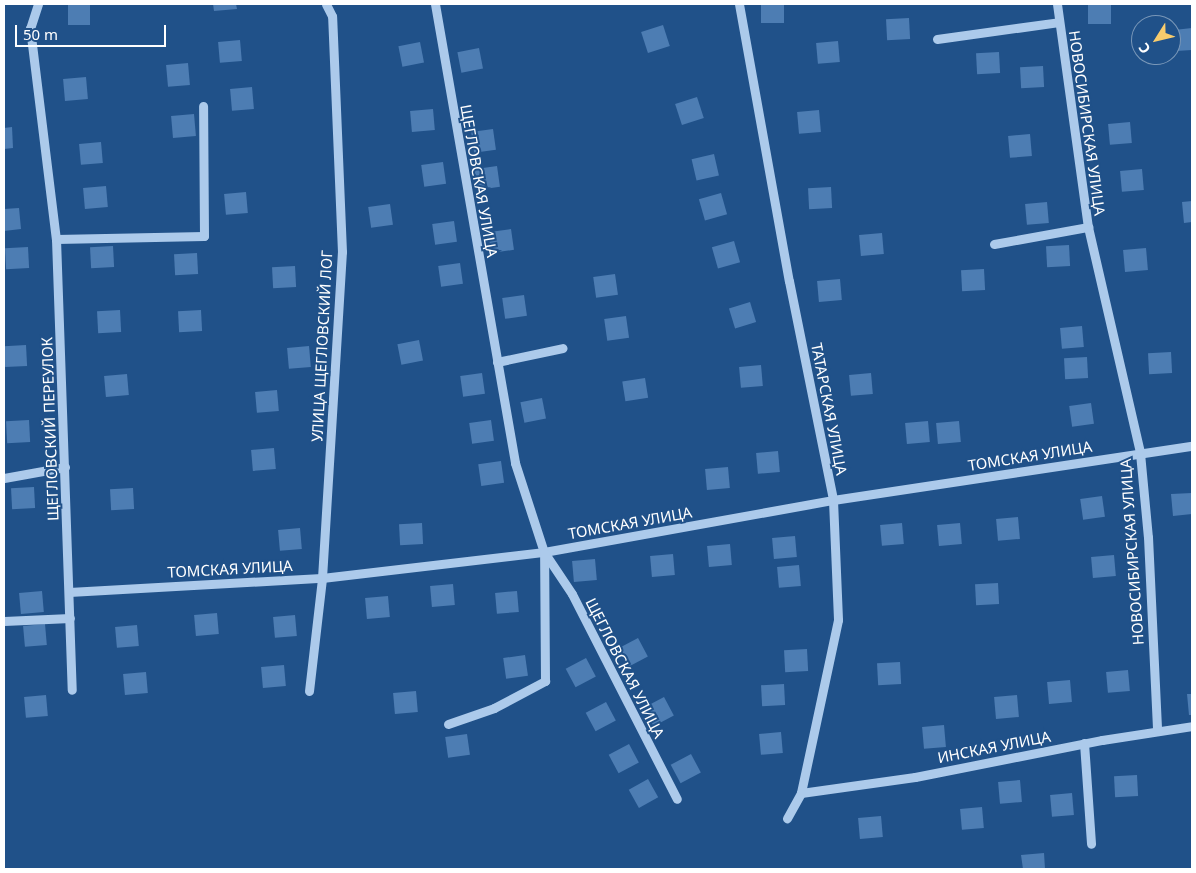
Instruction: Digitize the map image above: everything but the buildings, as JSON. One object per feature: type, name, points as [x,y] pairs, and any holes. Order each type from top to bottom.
[{"type":"street","name":"ЩЕГЛОВСКИЙ ПЕРЕУЛОК","points":[[38,4],[30,28],[56,239],[72,690]]},
{"type":"street","name":"УЛИЦА ЩЕГЛОВСКИЙ ЛОГ","points":[[310,691],[322,578],[342,252],[332,16],[326,4]]},
{"type":"street","name":"ЩЕГЛОВСКАЯ УЛИЦА","points":[[435,4],[516,463],[544,552],[572,594],[676,799]]},
{"type":"street","name":"ТАТАРСКАЯ УЛИЦА","points":[[739,4],[789,281],[833,500],[838,620],[801,793],[788,818]]},
{"type":"street","name":"НОВОСИБИРСКАЯ УЛИЦА","points":[[1057,4],[1088,227],[1140,453],[1148,538],[1156,732]]},
{"type":"street","name":"НОВОСИБИРСКАЯ УЛИЦА","points":[[937,39],[1060,22]]},
{"type":"street","points":[[56,239],[204,236],[203,106]]},
{"type":"street","name":"НОВОСИБИРСКАЯ УЛИЦА","points":[[994,244],[1088,227]]},
{"type":"street","points":[[497,362],[563,348]]},
{"type":"street","name":"ТОМСКАЯ УЛИЦА","points":[[70,592],[322,578],[544,552],[833,500],[1192,446]]},
{"type":"street","points":[[4,478],[65,466]]},
{"type":"street","name":"ЩЕГЛОВСКАЯ УЛИЦА","points":[[448,724],[494,708],[546,681],[544,552]]},
{"type":"street","points":[[4,621],[70,618]]},
{"type":"street","name":"ИНСКАЯ УЛИЦА","points":[[801,793],[915,777],[1084,743],[1192,726]]},
{"type":"street","points":[[1084,743],[1091,844]]}]
